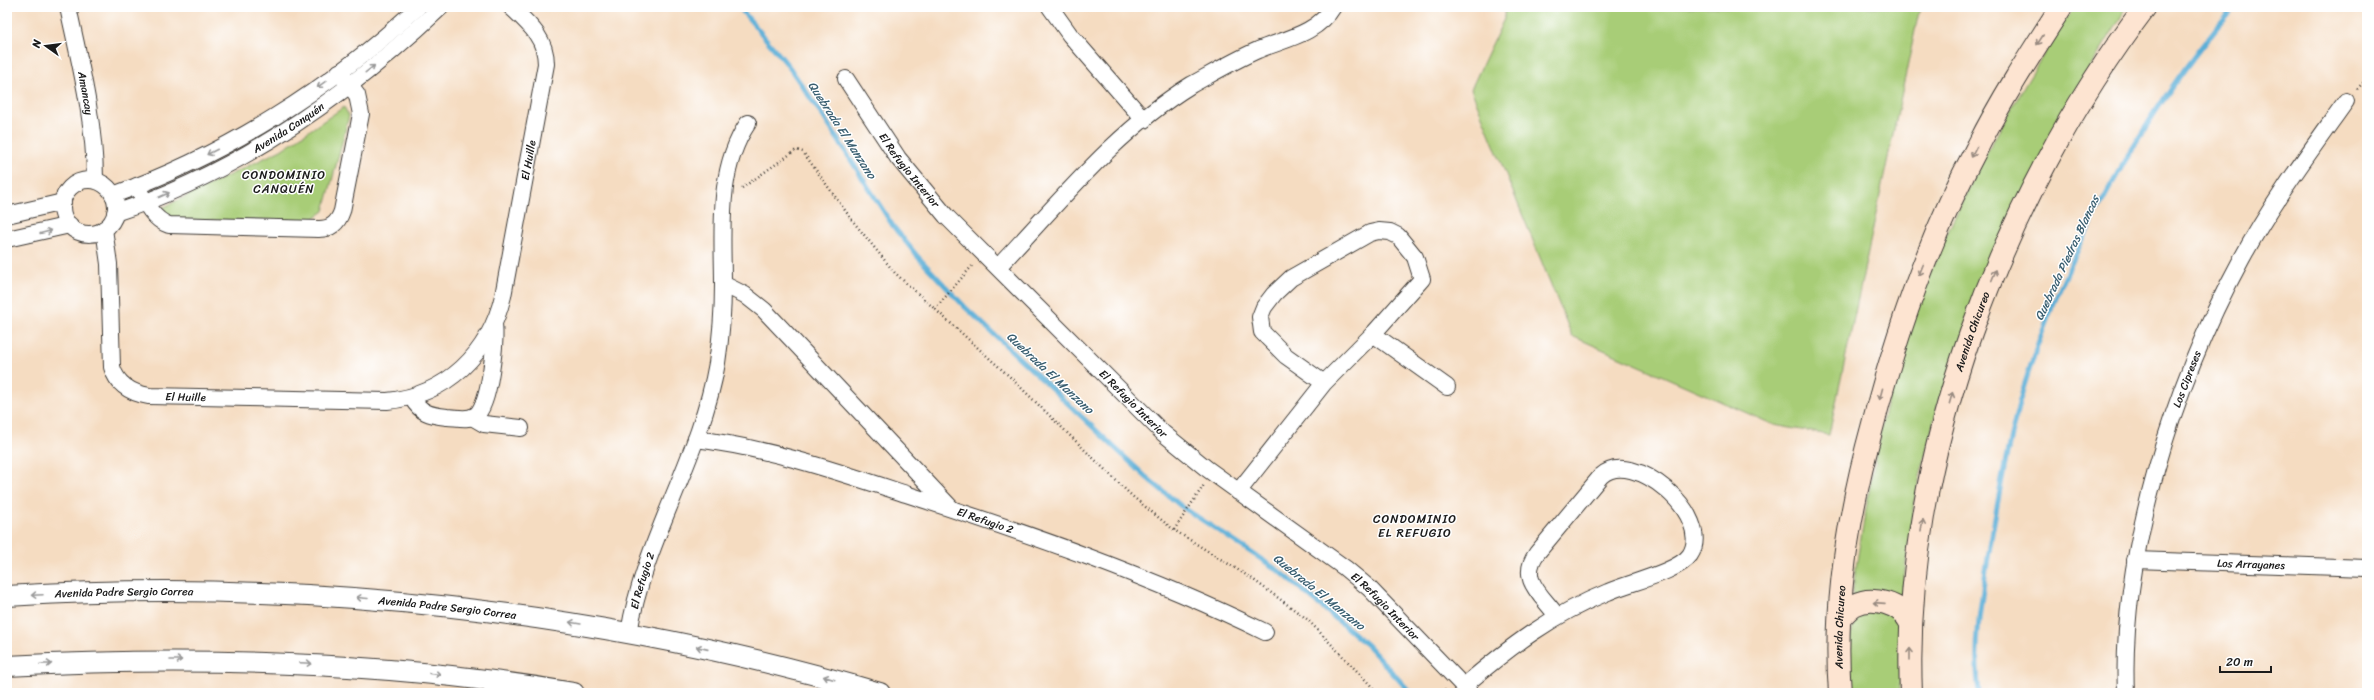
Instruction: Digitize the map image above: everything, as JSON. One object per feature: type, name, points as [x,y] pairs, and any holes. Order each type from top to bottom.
[{"type":"main road","name":"Avenida Chicureo","points":[[1840,693],[1840,618],[1847,545],[1864,454],[1888,368],[1916,283],[1953,196],[1978,145],[2013,83],[2061,7]]},
{"type":"main road","name":"Avenida Chicureo","points":[[1911,693],[1910,622],[1917,556],[1931,478],[1951,398],[1982,306],[2002,254],[2045,167],[2088,93],[2145,7]]},
{"type":"main road","points":[[1840,618],[1855,605],[1865,602],[1880,602],[1900,609],[1910,622]]},
{"type":"street","name":"Amancay","points":[[68,7],[90,121],[95,162],[95,180]]},
{"type":"street","name":"Avenida Canquén","points":[[113,194],[138,186],[226,144],[298,100],[374,46],[418,7]]},
{"type":"street","name":"Avenida Canquén","points":[[115,213],[145,203],[237,158],[307,116],[387,55],[441,7]]},
{"type":"street","name":"El Huille","points":[[104,229],[109,264],[112,367],[116,378],[134,393],[149,396],[371,402],[412,398],[436,388],[461,370],[481,346],[494,324],[503,296],[546,64],[545,49],[539,35],[511,7]]},
{"type":"street","points":[[1050,7],[1075,41],[1144,120]]},
{"type":"street","points":[[998,267],[1114,145],[1144,120],[1175,96],[1208,76],[1258,50],[1306,32],[1324,19],[1333,7]]},
{"type":"street","points":[[138,186],[145,203],[158,220],[170,225],[319,229],[330,228],[338,221],[342,211],[360,121],[357,95],[350,84],[339,72]]},
{"type":"street","name":"El Refugio Interior","points":[[846,79],[880,132],[922,188],[946,216],[1163,433],[1193,459],[1345,568],[1369,588],[1467,690],[1509,648],[1557,616],[1587,600],[1672,568],[1686,560],[1693,549],[1694,533],[1685,510],[1672,493],[1654,481],[1628,469],[1616,467],[1601,476],[1536,553],[1529,564],[1529,579],[1557,616]]},
{"type":"street","name":"Los Cipreses","points":[[2126,693],[2125,638],[2135,560],[2162,455],[2182,390],[2214,312],[2264,221],[2346,101]]},
{"type":"street","name":"El Refugio 2","points":[[629,633],[637,591],[696,439],[716,365],[722,327],[724,201],[733,151],[748,123]]},
{"type":"street","points":[[95,180],[105,185],[113,194],[115,213],[104,229],[86,233],[70,225],[63,214],[63,202],[72,186],[82,181],[95,180]]},
{"type":"street","points":[[7,215],[63,202]]},
{"type":"street","points":[[7,239],[70,225]]},
{"type":"street","points":[[1238,492],[1324,383],[1372,334],[1422,279],[1415,257],[1398,236],[1390,232],[1370,233],[1291,278],[1274,294],[1262,312],[1260,317],[1262,332],[1270,342],[1324,383]]},
{"type":"street","points":[[723,284],[745,295],[764,310],[952,509]]},
{"type":"street","name":"El Huille","points":[[472,417],[480,411],[484,402],[495,346],[494,324]]},
{"type":"street","points":[[1372,334],[1447,387]]},
{"type":"street","points":[[412,398],[419,409],[431,415],[472,417],[484,424],[521,428]]},
{"type":"street","name":"El Refugio 2","points":[[696,439],[771,452],[952,509],[1170,589],[1265,632]]},
{"type":"street","name":"Los Arrayanes","points":[[2135,560],[2367,568]]},
{"type":"street","name":"Avenida Padre Sergio Correa","points":[[7,596],[146,592],[326,596],[477,610],[629,633],[754,659],[880,693]]},
{"type":"street","points":[[7,666],[200,660],[322,664],[470,678],[574,693]]},
{"type":"path","points":[[724,201],[799,150],[803,152],[864,236],[895,273],[1038,403],[1132,496],[1174,530],[1251,578],[1307,618],[1378,693]]},
{"type":"path","points":[[935,308],[959,281]]},
{"type":"path","points":[[1174,530],[1199,494]]},
{"type":"green space","points":[[1505,7],[1920,7],[1829,435],[1774,425],[1572,336],[1471,89],[1504,19]]},
{"type":"green space","points":[[2074,7],[2127,7],[2070,101],[1939,400],[1914,501],[1901,601],[1852,597],[1862,531],[1885,412],[1892,380],[1913,317],[1951,224],[1996,135],[2047,49]]},
{"type":"green space","points":[[344,107],[349,116],[324,211],[310,221],[173,220],[162,208],[281,150]]},
{"type":"green space","points":[[1868,607],[1900,618],[1900,693],[1852,693],[1850,659],[1851,635],[1854,624]]},
{"type":"waterway","name":"Quebrada El Manzano","points":[[739,7],[787,64],[821,113],[893,226],[918,257],[965,307],[1146,477],[1181,506],[1282,573],[1367,645],[1411,693]]},
{"type":"waterway","name":"Quebrada Piedras Blancas","points":[[1979,693],[1977,674],[1979,616],[1991,540],[2005,463],[2014,424],[2024,386],[2041,337],[2084,236],[2139,138],[2201,47],[2234,7]]},
{"type":"district","name":"CONDOMINIO CANQUÉN","points":[[284,182]]},
{"type":"district","name":"CONDOMINIO EL REFUGIO","points":[[1415,526]]}]
